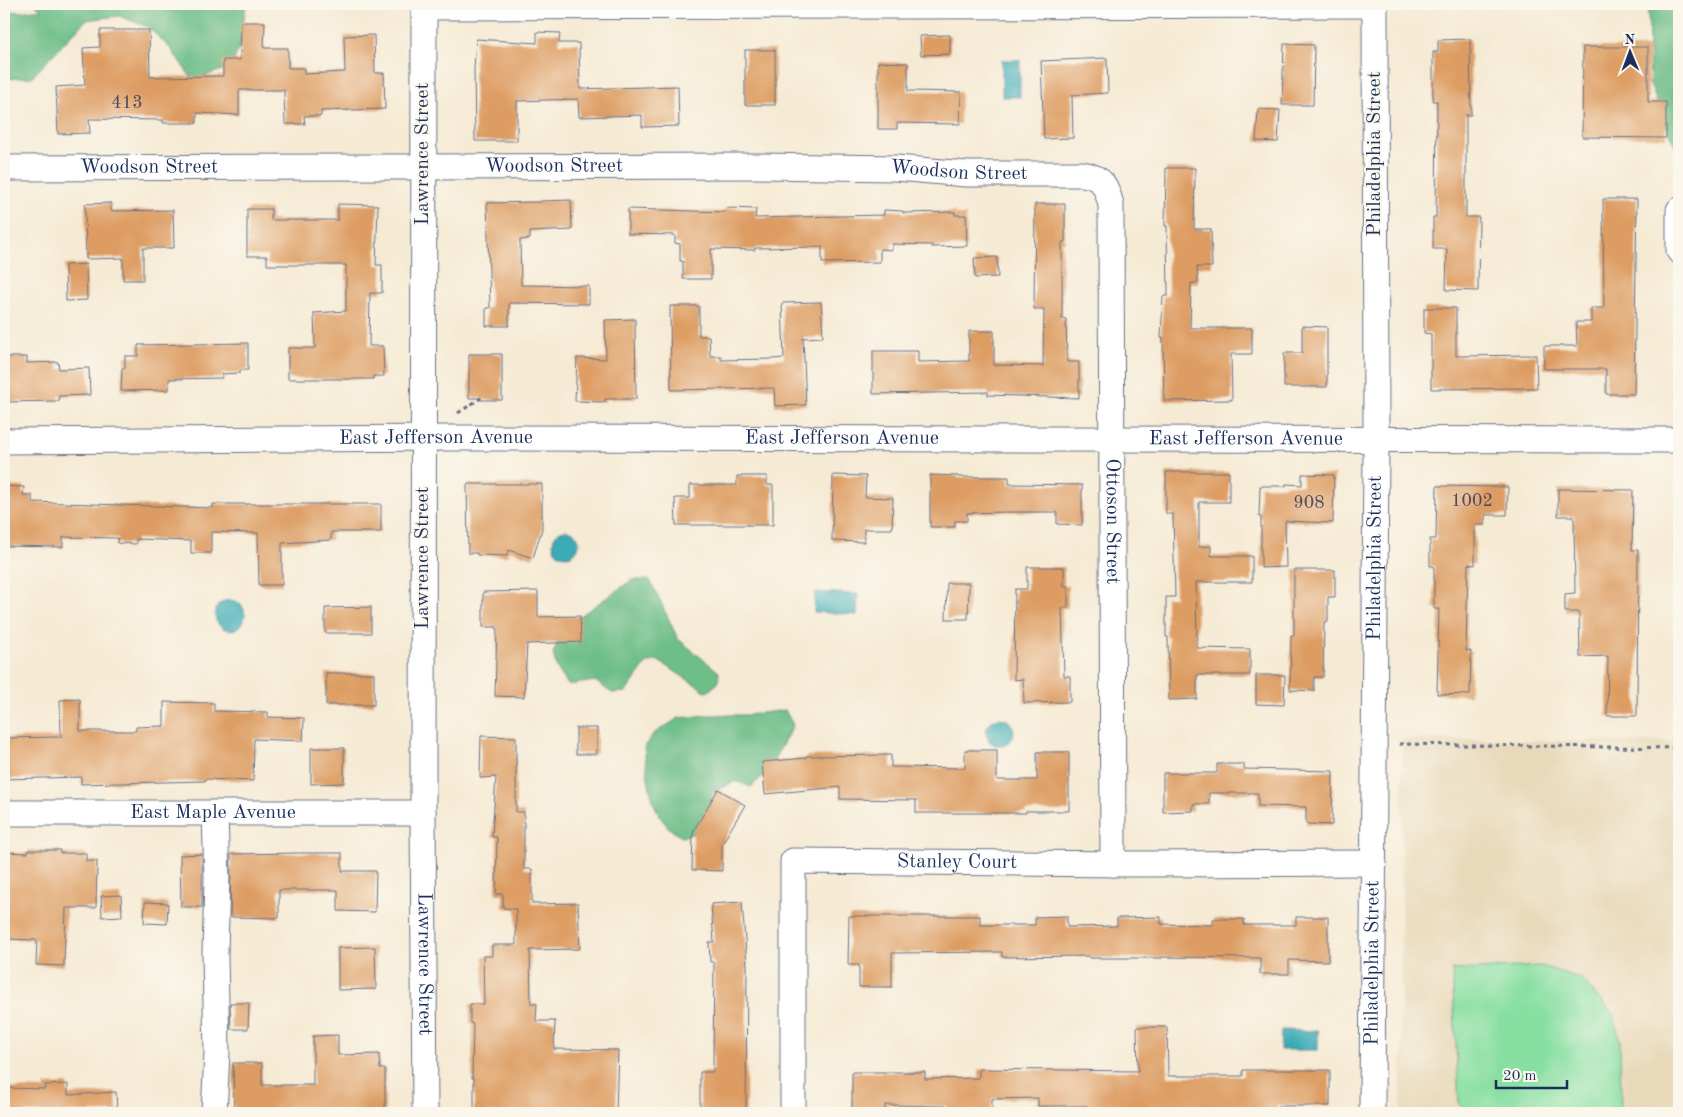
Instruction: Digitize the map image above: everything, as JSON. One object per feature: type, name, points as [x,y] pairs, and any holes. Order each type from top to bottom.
[{"type":"street","points":[[424,5],[1375,4]]},
{"type":"street","name":"Philadelphia Street","points":[[1372,1113],[1376,441],[1375,4]]},
{"type":"street","name":"Lawrence Street","points":[[424,5],[423,813],[425,1113]]},
{"type":"street","name":"Woodson Street","points":[[4,168],[870,167],[966,174],[1083,174],[1103,182]]},
{"type":"street","name":"Ottoson Street","points":[[1103,182],[1111,205],[1113,864]]},
{"type":"street","points":[[1679,210],[1679,251]]},
{"type":"street","name":"East Jefferson Avenue","points":[[4,441],[423,438],[1679,440]]},
{"type":"street","name":"East Maple Avenue","points":[[4,813],[423,813]]},
{"type":"street","points":[[214,814],[217,877],[215,955],[217,1053],[214,1113]]},
{"type":"street","name":"Stanley Court","points":[[793,1113],[793,862],[1374,863]]},
{"type":"path","points":[[455,416],[461,410],[481,398]]},
{"type":"path","points":[[1398,744],[1679,748]]},
{"type":"shaded area","points":[[1402,739],[1679,742],[1679,1113],[1401,1113]]},
{"type":"green space","points":[[35,4],[136,4],[157,8],[163,4],[246,4],[240,45],[231,67],[193,80],[170,48],[148,27],[119,16],[86,20],[32,77],[4,79],[4,11],[20,12],[41,9]]},
{"type":"green space","points":[[1634,4],[1679,4],[1679,156],[1650,85],[1648,7]]},
{"type":"green space","points":[[632,580],[650,580],[678,639],[719,672],[718,683],[707,692],[657,660],[646,664],[626,692],[612,693],[595,681],[568,685],[557,668],[553,654],[563,628]]},
{"type":"green space","points":[[785,710],[793,725],[768,771],[751,787],[736,781],[713,792],[701,831],[682,837],[671,830],[663,821],[652,798],[644,748],[653,734],[679,718],[706,715],[748,715]]},
{"type":"green space","points":[[1542,966],[1580,978],[1613,1014],[1620,1041],[1621,1113],[1470,1113],[1459,1104],[1452,970]]},
{"type":"water","points":[[1002,60],[1020,60],[1020,97],[1002,97]]},
{"type":"water","points":[[566,530],[576,533],[579,543],[576,553],[566,556],[556,553],[553,543],[556,533]]},
{"type":"water","points":[[815,592],[858,594],[857,615],[814,612]]},
{"type":"water","points":[[230,600],[236,601],[244,609],[244,621],[236,629],[230,630],[224,629],[216,621],[215,615],[216,609],[224,601]]},
{"type":"water","points":[[1000,718],[1010,722],[1014,732],[1010,742],[1000,746],[990,742],[986,732],[990,722]]},
{"type":"water","points":[[1281,1030],[1318,1031],[1318,1050],[1280,1050]]},
{"type":"building","points":[[241,22],[265,22],[264,48],[288,48],[288,68],[304,68],[304,74],[345,72],[344,36],[374,35],[375,73],[384,73],[385,109],[321,111],[321,116],[304,116],[305,124],[285,124],[284,90],[239,90],[239,115],[197,113],[197,123],[163,123],[163,120],[89,119],[90,133],[58,134],[56,87],[85,85],[83,48],[100,47],[100,30],[149,30],[150,77],[223,76],[223,60],[240,60]]},
{"type":"building","points":[[537,32],[560,33],[559,43],[579,43],[580,89],[678,86],[679,126],[642,127],[642,115],[579,117],[578,99],[517,101],[517,141],[475,141],[474,69],[476,39],[537,43]]},
{"type":"building","points":[[950,35],[950,54],[921,55],[920,36]]},
{"type":"building","points":[[1470,39],[1471,115],[1466,115],[1466,217],[1479,217],[1478,291],[1446,290],[1447,249],[1433,249],[1433,217],[1436,217],[1437,101],[1433,101],[1433,52],[1438,52],[1438,40]]},
{"type":"building","points":[[1284,44],[1314,45],[1313,105],[1282,105]]},
{"type":"building","points":[[1583,47],[1648,47],[1648,102],[1666,102],[1666,138],[1582,137]]},
{"type":"building","points":[[745,50],[775,50],[775,105],[745,105]]},
{"type":"building","points":[[1107,58],[1108,93],[1072,95],[1073,138],[1044,139],[1041,61]]},
{"type":"building","points":[[878,62],[908,63],[908,91],[961,92],[960,124],[897,123],[897,129],[878,129]]},
{"type":"building","points":[[1258,109],[1280,110],[1278,142],[1256,141]]},
{"type":"building","points":[[1166,168],[1195,168],[1194,229],[1211,229],[1212,267],[1197,267],[1198,283],[1191,283],[1190,328],[1252,328],[1252,354],[1231,354],[1232,400],[1164,401],[1163,338],[1161,338],[1163,296],[1168,296],[1167,226],[1165,226]]},
{"type":"building","points":[[1603,199],[1637,199],[1634,394],[1606,394],[1606,369],[1544,369],[1544,346],[1577,346],[1576,322],[1591,322],[1591,308],[1604,308]]},
{"type":"building","points":[[571,200],[572,230],[530,232],[530,239],[520,240],[521,285],[589,286],[589,304],[509,303],[509,326],[486,326],[486,308],[490,308],[487,203]]},
{"type":"building","points":[[111,203],[111,211],[173,210],[174,248],[143,248],[143,280],[123,280],[123,258],[86,259],[85,204]]},
{"type":"building","points":[[338,204],[378,205],[376,265],[382,265],[382,293],[370,293],[369,346],[383,346],[384,376],[373,376],[373,379],[288,379],[288,348],[315,348],[314,313],[346,311],[346,265],[267,265],[267,256],[247,256],[247,209],[271,209],[271,220],[338,220]]},
{"type":"building","points":[[1035,204],[1065,204],[1065,242],[1062,242],[1062,319],[1066,319],[1067,362],[1079,362],[1079,398],[988,395],[988,392],[873,394],[873,351],[918,351],[918,362],[969,361],[969,331],[994,331],[994,365],[1043,366],[1044,309],[1034,309]]},
{"type":"building","points":[[726,208],[756,209],[755,218],[884,215],[884,210],[903,211],[903,213],[955,212],[955,215],[966,215],[967,246],[932,247],[932,245],[892,244],[892,250],[880,249],[880,262],[822,263],[822,247],[755,248],[755,250],[711,249],[711,279],[683,279],[683,261],[680,261],[680,244],[675,243],[675,235],[628,234],[628,209],[725,212]]},
{"type":"building","points":[[997,257],[998,277],[975,278],[974,258]]},
{"type":"building","points":[[86,264],[87,300],[66,301],[65,265]]},
{"type":"building","points":[[821,302],[823,337],[803,338],[806,405],[775,406],[774,388],[671,390],[670,306],[699,306],[699,336],[709,336],[710,356],[721,356],[721,360],[773,359],[784,358],[782,303]]},
{"type":"building","points":[[1424,308],[1456,308],[1456,356],[1536,355],[1537,388],[1431,389],[1431,334],[1424,333]]},
{"type":"building","points":[[635,319],[636,399],[605,399],[605,402],[575,401],[577,358],[606,359],[605,320]]},
{"type":"building","points":[[1302,326],[1327,327],[1327,387],[1284,387],[1284,353],[1302,353]]},
{"type":"building","points":[[248,343],[248,370],[240,370],[240,373],[222,374],[222,378],[169,379],[169,390],[121,391],[122,368],[125,368],[125,356],[138,356],[138,345]]},
{"type":"building","points":[[469,354],[502,354],[502,400],[469,398]]},
{"type":"building","points":[[4,357],[27,357],[27,363],[58,362],[59,369],[89,368],[90,395],[59,396],[59,401],[4,402]]},
{"type":"building","points":[[1166,472],[1229,472],[1229,502],[1199,502],[1199,547],[1211,546],[1211,556],[1252,556],[1252,582],[1196,582],[1197,648],[1250,649],[1250,675],[1197,675],[1197,699],[1169,700],[1166,597],[1175,597],[1173,514],[1166,514]]},
{"type":"building","points":[[1302,474],[1334,475],[1333,523],[1285,521],[1286,567],[1261,568],[1260,486],[1302,485]]},
{"type":"building","points":[[833,475],[866,476],[865,497],[893,498],[892,529],[864,529],[864,542],[832,541]]},
{"type":"building","points":[[930,475],[1009,477],[1009,484],[1082,485],[1082,525],[1057,524],[1057,512],[1009,512],[967,513],[967,521],[955,521],[955,527],[930,527]]},
{"type":"building","points":[[737,476],[767,476],[767,485],[773,485],[773,525],[676,525],[675,498],[690,498],[690,485],[737,485]]},
{"type":"building","points":[[467,484],[542,484],[542,529],[533,558],[509,550],[507,556],[468,553]]},
{"type":"building","points":[[4,486],[24,487],[23,495],[32,495],[32,502],[213,508],[213,504],[381,504],[381,532],[331,532],[331,540],[282,543],[282,585],[259,585],[258,533],[211,532],[211,553],[191,553],[191,541],[136,539],[136,544],[117,543],[118,538],[63,537],[63,547],[4,546]]},
{"type":"building","points":[[1437,486],[1508,487],[1507,515],[1485,515],[1485,525],[1475,525],[1475,565],[1468,564],[1466,651],[1471,651],[1470,695],[1437,694],[1439,609],[1434,609],[1434,566],[1430,566],[1430,539],[1436,539]]},
{"type":"building","points":[[1558,489],[1633,490],[1632,550],[1638,550],[1637,716],[1607,716],[1608,656],[1580,657],[1579,612],[1565,612],[1565,594],[1575,593],[1574,516],[1558,516]]},
{"type":"building","points":[[1027,567],[1064,567],[1064,586],[1068,586],[1068,608],[1062,608],[1064,676],[1070,676],[1070,702],[1024,703],[1023,679],[1014,680],[1015,589],[1027,589]]},
{"type":"building","points":[[1294,570],[1335,570],[1335,597],[1328,597],[1328,622],[1324,622],[1323,677],[1314,677],[1314,691],[1290,690],[1291,635],[1294,635]]},
{"type":"building","points":[[947,583],[969,583],[968,619],[946,619]]},
{"type":"building","points":[[538,591],[538,617],[580,616],[581,642],[527,644],[524,697],[495,696],[497,627],[483,627],[483,592]]},
{"type":"building","points":[[371,607],[371,633],[325,633],[325,608]]},
{"type":"building","points":[[326,673],[374,673],[374,705],[326,705]]},
{"type":"building","points":[[1256,675],[1285,675],[1284,705],[1256,704]]},
{"type":"building","points":[[80,699],[80,731],[136,731],[136,727],[164,726],[164,702],[214,703],[214,711],[268,712],[268,717],[304,718],[303,741],[254,739],[253,781],[205,779],[205,781],[81,784],[81,777],[4,779],[4,738],[61,737],[60,700]]},
{"type":"building","points":[[576,728],[597,728],[597,754],[576,754]]},
{"type":"building","points":[[481,736],[516,737],[516,812],[524,812],[524,869],[532,869],[532,904],[578,903],[580,949],[530,950],[531,1004],[537,1004],[536,1021],[555,1021],[554,1049],[618,1050],[616,1113],[474,1113],[474,1078],[472,1078],[473,1024],[470,1023],[470,1004],[484,1004],[483,956],[492,956],[492,945],[516,945],[516,909],[503,908],[503,894],[496,894],[497,837],[492,837],[496,777],[480,778]]},
{"type":"building","points":[[311,748],[344,748],[344,783],[311,784]]},
{"type":"building","points":[[965,750],[997,750],[997,780],[1037,780],[1037,752],[1069,752],[1069,811],[916,813],[916,800],[840,799],[840,787],[765,794],[762,762],[806,758],[806,756],[891,755],[891,767],[965,768]]},
{"type":"building","points":[[1217,764],[1244,764],[1244,769],[1333,771],[1332,825],[1306,824],[1306,807],[1258,806],[1258,793],[1209,793],[1209,804],[1193,804],[1193,811],[1163,812],[1163,773],[1217,773]]},
{"type":"building","points":[[718,789],[745,805],[722,844],[722,871],[692,870],[693,832]]},
{"type":"building","points":[[28,850],[60,850],[60,853],[86,853],[86,861],[97,861],[96,908],[66,908],[64,966],[36,965],[37,940],[4,939],[4,852],[28,853]]},
{"type":"building","points":[[342,853],[342,871],[376,871],[375,912],[338,911],[338,890],[279,890],[279,918],[230,917],[231,854]]},
{"type":"building","points":[[202,854],[202,907],[181,907],[180,855]]},
{"type":"building","points":[[121,895],[122,916],[102,917],[101,896]]},
{"type":"building","points":[[145,902],[168,903],[167,924],[144,923]]},
{"type":"building","points":[[742,902],[747,965],[746,1113],[700,1113],[700,1072],[713,1072],[714,962],[710,962],[709,942],[714,942],[711,904]]},
{"type":"building","points":[[849,916],[980,916],[980,925],[1035,925],[1035,917],[1067,916],[1067,927],[1117,926],[1117,918],[1161,917],[1161,924],[1213,925],[1213,919],[1244,919],[1244,925],[1296,925],[1296,917],[1328,917],[1328,961],[1289,960],[1289,974],[1260,974],[1260,958],[1002,957],[1002,952],[892,953],[892,987],[859,987],[859,965],[848,965]]},
{"type":"building","points":[[375,947],[376,989],[338,990],[338,948]]},
{"type":"building","points":[[230,1003],[249,1003],[248,1029],[231,1029]]},
{"type":"building","points":[[1137,1027],[1167,1027],[1168,1076],[1243,1076],[1243,1070],[1330,1070],[1330,1106],[1277,1106],[1276,1113],[1087,1113],[1087,1106],[1038,1106],[1038,1098],[992,1099],[992,1113],[946,1113],[946,1106],[885,1105],[885,1113],[852,1113],[852,1072],[925,1072],[925,1079],[979,1078],[979,1069],[1138,1071]]},
{"type":"building","points":[[338,1035],[338,1055],[379,1054],[380,1069],[385,1069],[385,1113],[234,1113],[233,1063],[262,1063],[262,1085],[313,1085],[313,1036]]},
{"type":"building","points":[[68,1084],[68,1095],[116,1092],[117,1112],[4,1113],[4,1088],[45,1089],[45,1085]]}]
